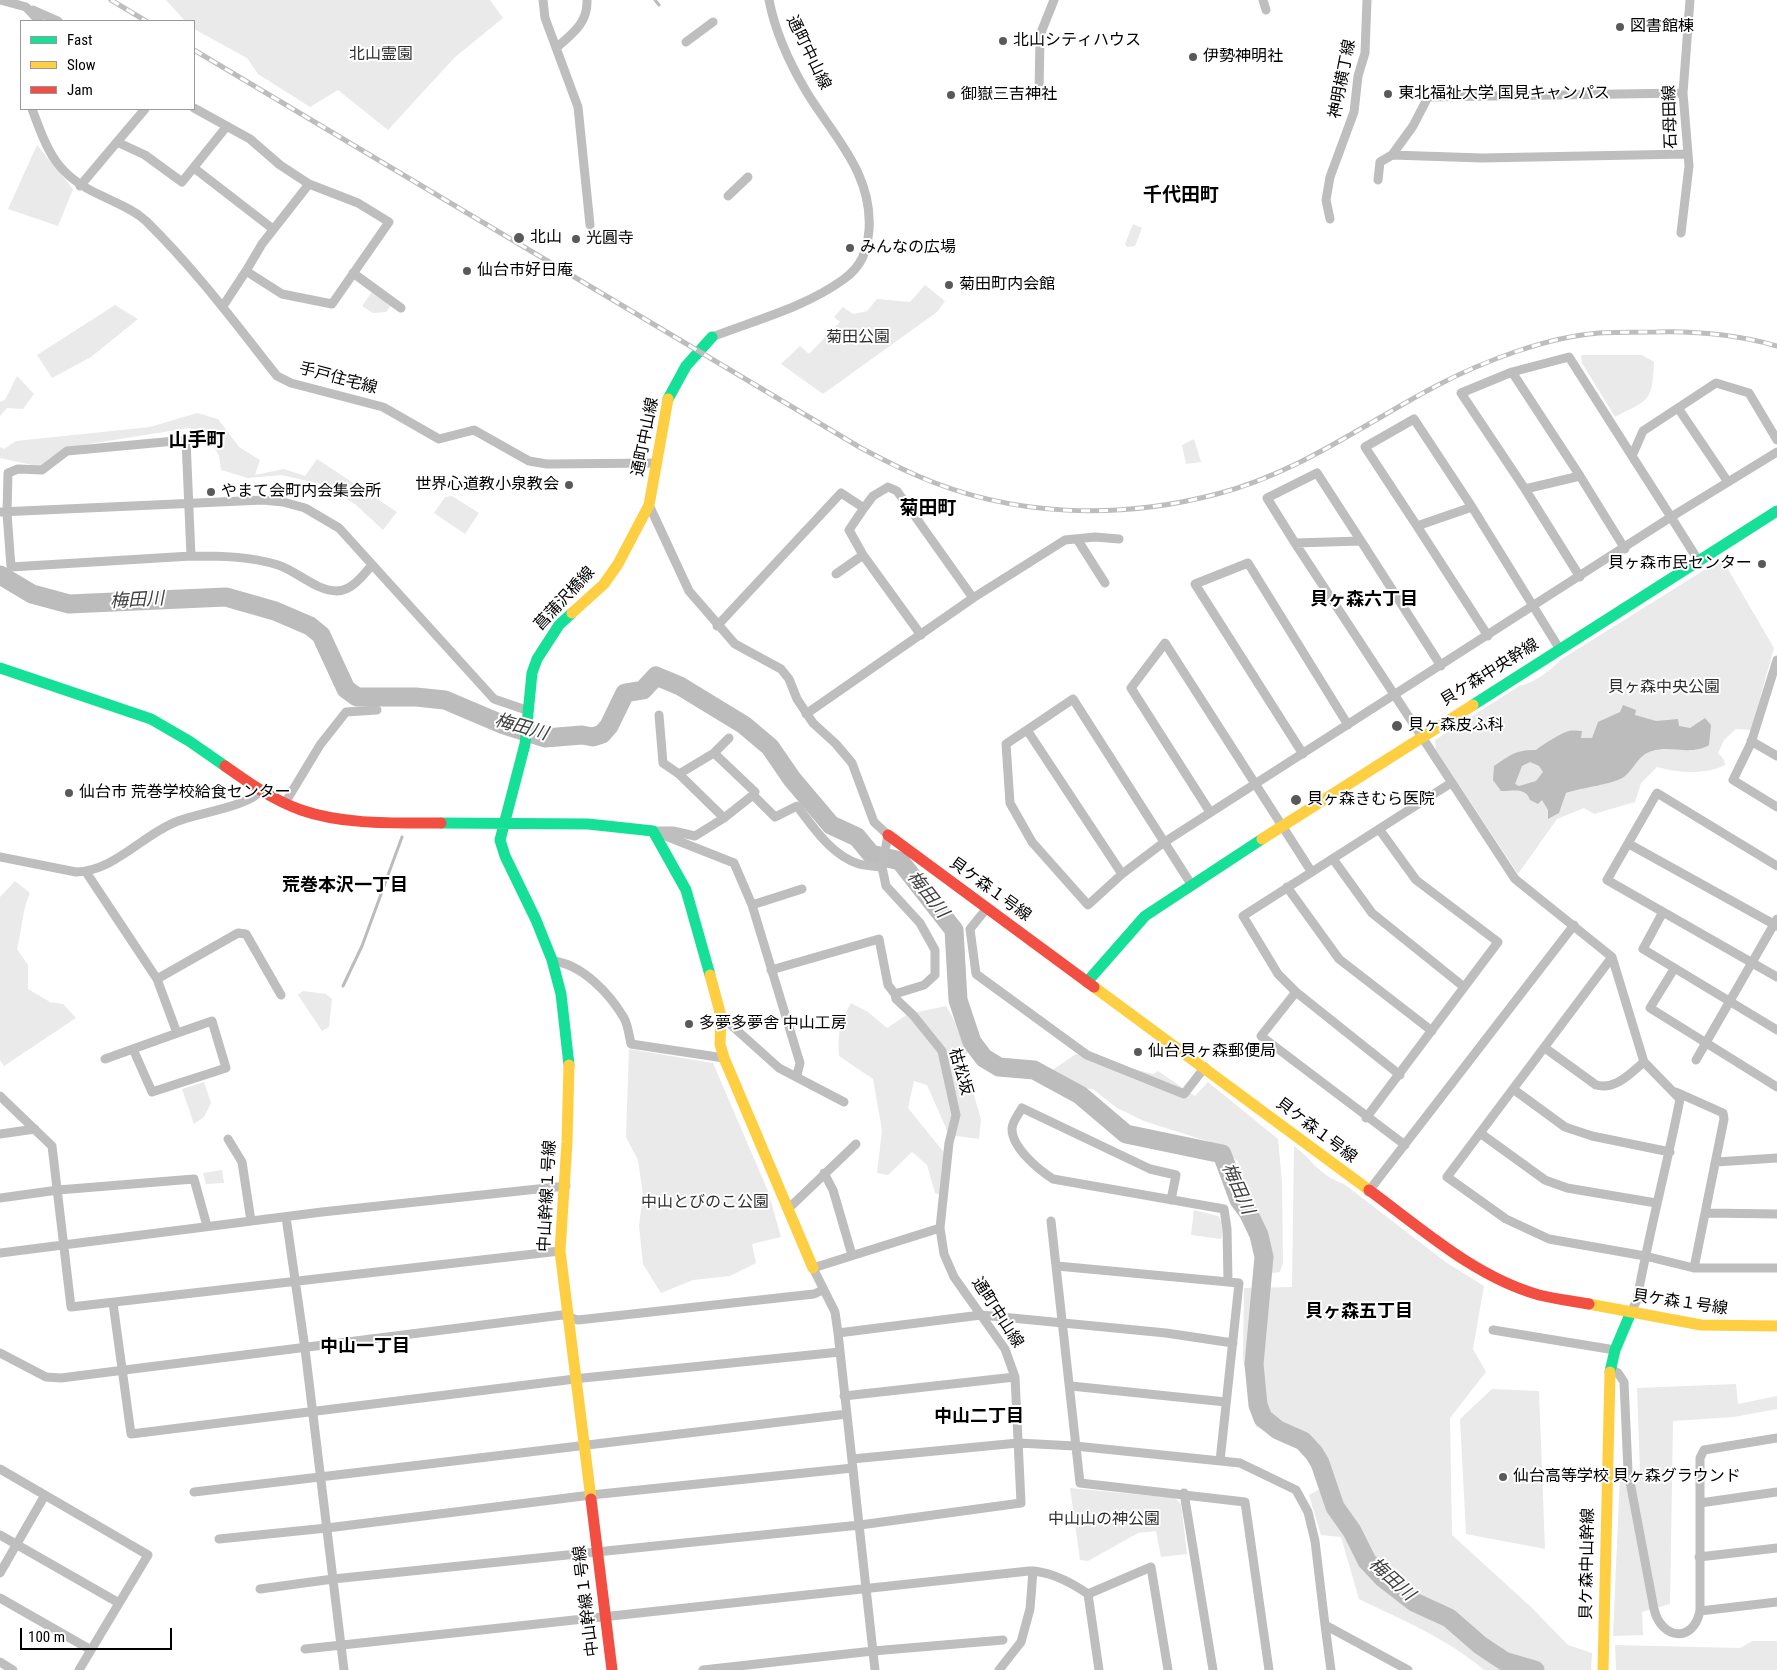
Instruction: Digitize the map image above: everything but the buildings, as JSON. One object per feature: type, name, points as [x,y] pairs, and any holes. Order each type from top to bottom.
[{"type":"street","points":[[1,0],[26,7],[56,20]]},
{"type":"street","points":[[543,0],[545,18],[578,107],[590,225]]},
{"type":"street","points":[[556,48],[577,30],[586,16],[587,0]]},
{"type":"street","name":"通町中山線","points":[[649,505],[668,399],[686,366],[712,337],[787,309],[844,279],[865,257],[868,241],[868,202],[863,181],[855,163],[806,90],[773,21],[769,0]]},
{"type":"street","points":[[1039,95],[1040,35],[1054,0]]},
{"type":"street","points":[[1264,0],[1266,10]]},
{"type":"street","name":"神明横丁線","points":[[1330,219],[1326,200],[1330,177],[1354,112],[1358,76],[1365,53],[1367,0]]},
{"type":"street","name":"石母田線","points":[[1681,233],[1689,166],[1683,93],[1690,0]]},
{"type":"street","points":[[26,7],[39,20]]},
{"type":"street","points":[[686,42],[713,22]]},
{"type":"street","points":[[1378,180],[1380,162],[1392,155],[1413,126],[1428,97],[1683,93]]},
{"type":"street","points":[[195,109],[250,139],[280,165],[309,184],[358,203],[389,222],[332,304],[282,294],[246,271]]},
{"type":"street","name":"手戸住宅線","points":[[32,110],[49,150],[59,166],[80,186],[132,210],[144,219],[201,278],[277,376],[291,383],[383,407],[439,439],[474,430],[529,461],[547,464],[656,463]]},
{"type":"street","points":[[80,186],[144,110]]},
{"type":"street","points":[[117,142],[145,155],[182,182],[227,126]]},
{"type":"street","points":[[1392,155],[1491,158],[1687,154]]},
{"type":"street","points":[[194,168],[273,230]]},
{"type":"street","points":[[728,196],[748,177]]},
{"type":"street","points":[[223,306],[273,230],[309,184]]},
{"type":"street","points":[[353,273],[401,308]]},
{"type":"street","points":[[1580,578],[1525,489],[1461,394],[1512,372],[1569,357],[1698,560]]},
{"type":"street","points":[[1512,372],[1625,549]]},
{"type":"street","points":[[1632,456],[1643,430],[1716,383],[1750,393],[1777,440]]},
{"type":"street","points":[[1678,408],[1728,482]]},
{"type":"street","points":[[1488,636],[1365,447],[1414,419],[1472,507],[1560,648]]},
{"type":"street","points":[[191,556],[186,440],[67,452],[42,470],[18,469],[8,473],[3,512],[11,567],[191,556],[243,557],[280,565],[321,587],[336,591],[349,588],[372,565]]},
{"type":"street","points":[[1190,884],[1163,843],[1072,699],[1006,744],[1010,803],[1032,842],[1088,905],[1122,874],[1163,843],[1210,812],[1777,452]]},
{"type":"street","points":[[1441,666],[1317,474],[1267,498],[1450,783],[1515,879],[1612,957],[1644,1062],[1680,1099],[1670,1152],[1656,1204],[1637,1300],[1631,1312]]},
{"type":"street","points":[[1525,489],[1580,476]]},
{"type":"street","points":[[921,635],[863,555],[849,530],[873,496],[888,487],[897,492],[973,598]]},
{"type":"street","points":[[717,626],[841,493],[864,508]]},
{"type":"street","points":[[3,512],[263,500],[283,502],[305,508],[339,528],[494,699],[529,711]]},
{"type":"street","points":[[649,505],[680,577],[689,591],[717,626],[735,644],[782,669],[806,714],[852,763],[874,822],[888,835],[882,867],[886,886],[920,923],[935,950],[935,975],[924,985],[895,994]]},
{"type":"street","name":"菖蒲沢橋線","points":[[503,824],[525,744],[532,673],[537,659],[548,639],[559,625],[604,584],[649,505]]},
{"type":"street","points":[[1417,526],[1472,507]]},
{"type":"street","name":"貝ケ森中央幹線","points":[[1088,982],[1145,916],[1190,884],[1777,511]]},
{"type":"street","points":[[806,714],[973,598],[1065,540],[1094,537],[1119,539]]},
{"type":"street","points":[[1077,539],[1105,583]]},
{"type":"street","points":[[1295,543],[1361,542]]},
{"type":"street","points":[[836,574],[863,555]]},
{"type":"street","points":[[1303,754],[1195,584],[1248,563],[1348,725]]},
{"type":"street","points":[[1210,812],[1131,688],[1164,643],[1257,783],[1311,870]]},
{"type":"street","points":[[1777,660],[1751,741],[1733,780],[1777,807]]},
{"type":"street","points":[[0,668],[109,704],[169,727],[260,791],[284,803],[323,816],[354,820],[503,824],[524,822],[569,823],[653,831],[673,831],[695,836],[724,818],[753,795]]},
{"type":"street","points":[[284,803],[320,745],[346,712],[350,710],[377,710]]},
{"type":"street","points":[[659,715],[662,763],[679,774],[724,818]]},
{"type":"street","points":[[1027,730],[1122,874]]},
{"type":"street","points":[[679,774],[714,753],[729,738]]},
{"type":"street","points":[[1751,741],[1777,756]]},
{"type":"street","points":[[714,753],[755,792],[753,795],[775,817],[797,806],[813,826],[846,858],[859,864],[882,867]]},
{"type":"street","points":[[1400,1074],[1296,992],[1278,974],[1243,916],[1311,870],[1332,859],[1450,783]]},
{"type":"street","points":[[0,858],[86,872],[112,860],[176,821],[243,802],[257,795],[260,791]]},
{"type":"street","points":[[1777,866],[1656,793],[1629,844],[1607,880],[1777,977]]},
{"type":"street","name":"中山幹線１号線","points":[[503,824],[500,840],[505,856],[553,961],[564,1016],[567,1046],[566,1186],[560,1251],[612,1670]]},
{"type":"street","points":[[1366,1118],[1498,942],[1416,880],[1379,829]]},
{"type":"street","points":[[653,831],[734,863],[752,906],[800,1063],[798,1076]]},
{"type":"street","points":[[653,831],[686,890],[721,1016],[720,1044],[724,1058],[813,1268],[835,1312],[875,1670]]},
{"type":"street","name":"貝ケ森１号線","points":[[888,835],[1205,1067],[1368,1192],[1461,1258],[1515,1286],[1540,1295],[1701,1325],[1777,1326]]},
{"type":"street","points":[[1629,844],[1776,923],[1696,1060]]},
{"type":"street","points":[[1332,859],[1372,913],[1464,987]]},
{"type":"street","points":[[86,872],[157,979],[177,1033]]},
{"type":"street","points":[[1287,887],[1339,959],[1432,1031]]},
{"type":"street","points":[[752,906],[802,890]]},
{"type":"street","points":[[987,908],[970,929],[976,974],[1087,1055],[1184,1094],[1205,1067]]},
{"type":"street","points":[[1663,912],[1643,949],[1777,1030]]},
{"type":"street","points":[[1368,1192],[1574,925]]},
{"type":"street","points":[[157,979],[238,933],[246,934],[281,995]]},
{"type":"street","name":"枯松坂","points":[[771,970],[879,940],[888,985],[895,994],[896,999],[913,1015],[942,1051],[956,1115],[949,1143]]},
{"type":"street","points":[[1612,957],[1447,1177],[1482,1204],[1506,1219],[1549,1239],[1645,1256],[1694,1268],[1777,1268]]},
{"type":"street","points":[[553,961],[565,963],[597,985],[625,1019],[631,1044],[724,1058]]},
{"type":"street","points":[[1674,969],[1650,1008],[1777,1087]]},
{"type":"street","points":[[1296,992],[1261,1036],[1366,1118],[1405,1145]]},
{"type":"street","points":[[721,1016],[779,1068],[798,1076],[844,1102]]},
{"type":"street","points":[[105,1059],[212,1020],[226,1068],[152,1092],[133,1049]]},
{"type":"street","points":[[1545,1048],[1596,1085],[1604,1087],[1615,1085],[1644,1062]]},
{"type":"street","points":[[1512,1089],[1565,1126],[1592,1136],[1670,1152]]},
{"type":"street","points":[[1672,1090],[1723,1113],[1724,1119],[1694,1268]]},
{"type":"street","points":[[0,1096],[52,1146],[71,1307],[560,1251]]},
{"type":"street","points":[[1171,1200],[1176,1174],[1150,1170],[1022,1108],[1014,1121],[1012,1130],[1024,1156],[1038,1170],[1053,1179],[1171,1200],[1224,1209],[1227,1229],[1228,1282]]},
{"type":"street","points":[[0,1134],[35,1129]]},
{"type":"street","points":[[1480,1133],[1545,1180],[1567,1188],[1656,1204]]},
{"type":"street","points":[[228,1139],[242,1162],[251,1221]]},
{"type":"street","name":"通町中山線","points":[[860,1525],[1021,1503],[1015,1377],[1005,1349],[954,1277],[944,1254],[940,1228],[949,1143]]},
{"type":"street","points":[[788,1209],[856,1144]]},
{"type":"street","points":[[1716,1162],[1777,1158]]},
{"type":"street","points":[[824,1173],[833,1190],[852,1255]]},
{"type":"street","points":[[0,1198],[58,1190],[194,1179],[207,1226]]},
{"type":"street","points":[[0,1253],[207,1226],[566,1186]]},
{"type":"street","points":[[1706,1213],[1777,1214]]},
{"type":"street","points":[[286,1217],[305,1349],[344,1670]]},
{"type":"street","points":[[1051,1221],[1071,1386],[1075,1446],[1080,1483],[1184,1493],[1245,1502],[1269,1670]]},
{"type":"street","points":[[813,1268],[940,1228]]},
{"type":"street","points":[[1057,1266],[1239,1283],[1220,1461]]},
{"type":"street","points":[[0,1353],[46,1377],[61,1378],[305,1349],[562,1315],[578,1320],[723,1302],[814,1294],[823,1290]]},
{"type":"street","points":[[113,1303],[131,1434],[576,1379],[840,1352]]},
{"type":"street","name":"貝ケ森中山幹線","points":[[1602,1670],[1610,1368],[1615,1350],[1631,1312]]},
{"type":"street","points":[[838,1333],[981,1315],[1166,1333],[1233,1343]]},
{"type":"street","points":[[1493,1330],[1615,1350]]},
{"type":"street","points":[[1610,1368],[1618,1373],[1624,1382],[1628,1471],[1656,1620],[1661,1627],[1669,1632],[1683,1633],[1692,1629],[1698,1620],[1700,1611],[1700,1458],[1704,1450],[1777,1438]]},
{"type":"street","points":[[844,1396],[1015,1377]]},
{"type":"street","points":[[1071,1386],[1226,1402]]},
{"type":"street","points":[[194,1492],[846,1414]]},
{"type":"street","points":[[219,1538],[327,1528],[1018,1443],[1075,1446],[1240,1463],[1296,1490],[1308,1512],[1315,1541],[1331,1670]]},
{"type":"street","points":[[0,1469],[148,1555],[78,1670]]},
{"type":"street","points":[[1700,1503],[1777,1492]]},
{"type":"street","points":[[1184,1493],[1213,1670]]},
{"type":"street","points":[[0,1573],[44,1495]]},
{"type":"street","points":[[260,1589],[860,1525]]},
{"type":"street","points":[[0,1535],[119,1603]]},
{"type":"street","points":[[1699,1557],[1777,1548]]},
{"type":"street","points":[[1088,1594],[1152,1567],[1168,1670]]},
{"type":"street","points":[[1000,1670],[1021,1642],[1030,1608],[1033,1571]]},
{"type":"street","points":[[305,1649],[1033,1571],[1075,1584],[1088,1594],[1098,1670]]},
{"type":"street","points":[[0,1598],[90,1650]]},
{"type":"street","points":[[1700,1611],[1777,1602]]},
{"type":"street","points":[[1325,1625],[1408,1670]]},
{"type":"street","points":[[704,1670],[873,1651],[1004,1640]]},
{"type":"street","points":[[0,1662],[13,1670]]},
{"type":"green space","name":"北山霊園","points":[[166,0],[490,0],[503,18],[454,58],[388,130],[338,90],[310,107],[258,74],[247,58],[195,30],[195,20],[184,20]]},
{"type":"green space","points":[[37,145],[73,189],[58,226],[8,209]]},
{"type":"green space","points":[[1133,224],[1142,228],[1135,246],[1127,247],[1125,244]]},
{"type":"green space","name":"菊田公園","points":[[925,285],[945,301],[937,312],[823,394],[781,364],[800,346],[809,354],[840,322],[834,317],[843,307],[853,314],[867,311],[877,299],[910,302]]},
{"type":"green space","points":[[374,289],[393,303],[386,312],[373,313],[362,306]]},
{"type":"green space","points":[[115,305],[138,319],[91,357],[52,378],[37,355]]},
{"type":"green space","points":[[1581,355],[1642,355],[1654,362],[1652,385],[1647,398],[1615,417],[1582,363]]},
{"type":"green space","points":[[17,376],[34,394],[23,409],[7,408],[0,416],[0,402],[5,400]]},
{"type":"green space","points":[[197,413],[218,419],[239,447],[260,460],[255,475],[284,469],[305,476],[317,459],[397,512],[383,530],[356,505],[326,485],[281,475],[248,478],[221,470],[219,456],[210,438],[189,428],[70,447],[41,467],[0,458],[0,447],[4,449],[16,441],[150,427]]},
{"type":"green space","points":[[1194,439],[1201,462],[1186,464],[1182,445]]},
{"type":"green space","points":[[452,496],[479,513],[465,534],[434,513],[445,497]]},
{"type":"green space","name":"貝ヶ森中央公園","points":[[1722,559],[1774,648],[1751,730],[1736,729],[1724,740],[1718,753],[1724,760],[1725,765],[1701,772],[1674,771],[1657,767],[1641,783],[1635,802],[1594,814],[1584,808],[1557,819],[1518,874],[1436,750],[1435,740],[1519,686],[1541,676],[1560,660]]},
{"type":"green space","points":[[15,881],[30,893],[25,907],[17,949],[28,965],[28,989],[50,1002],[63,1004],[76,1018],[4,1066],[0,1060],[0,897]]},
{"type":"green space","points":[[303,991],[326,994],[332,999],[329,1027],[322,1031],[298,995]]},
{"type":"green space","points":[[851,1003],[868,1012],[887,1028],[908,1014],[946,1006],[971,1049],[963,1058],[981,1119],[979,1139],[949,1135],[927,1085],[914,1081],[908,1108],[946,1155],[943,1196],[935,1193],[927,1165],[912,1152],[888,1175],[877,1173],[882,1130],[873,1079],[839,1056],[840,1028]]},
{"type":"green space","name":"中山とびのこ公園","points":[[629,1049],[713,1063],[768,1191],[781,1237],[752,1244],[756,1263],[730,1276],[693,1280],[661,1293],[643,1264],[639,1226],[643,1195],[638,1160],[626,1137]]},
{"type":"green space","points":[[1076,1054],[1153,1074],[1158,1071],[1195,1096],[1208,1082],[1278,1139],[1282,1182],[1283,1263],[1280,1272],[1273,1273],[1269,1269],[1268,1245],[1248,1200],[1238,1161],[1210,1142],[1144,1121],[1117,1108],[1093,1089],[1074,1087],[1051,1071]]},
{"type":"green space","points":[[204,1082],[211,1103],[204,1117],[194,1124],[182,1089]]},
{"type":"green space","points":[[1294,1146],[1322,1172],[1344,1184],[1447,1263],[1484,1286],[1473,1349],[1486,1372],[1450,1418],[1452,1535],[1531,1607],[1568,1645],[1592,1653],[1591,1670],[1484,1670],[1440,1639],[1359,1599],[1341,1537],[1321,1535],[1309,1495],[1330,1483],[1319,1448],[1256,1427],[1243,1358],[1244,1288],[1292,1287]]},
{"type":"green space","points":[[222,1170],[224,1183],[206,1184],[203,1173]]},
{"type":"green space","points":[[1194,1210],[1218,1216],[1224,1225],[1221,1239],[1191,1235]]},
{"type":"green space","points":[[1736,1384],[1738,1404],[1777,1396],[1777,1409],[1734,1417],[1673,1421],[1670,1604],[1642,1612],[1643,1635],[1613,1636],[1620,1474],[1640,1471],[1637,1388]]},
{"type":"green space","name":"仙台高等学校 貝ヶ森グラウンド","points":[[1492,1389],[1539,1391],[1545,1549],[1466,1534],[1460,1419]]},
{"type":"green space","name":"中山山の神公園","points":[[1070,1488],[1175,1498],[1181,1504],[1187,1554],[1161,1557],[1156,1531],[1138,1533],[1088,1561],[1080,1560]]},
{"type":"green space","points":[[1752,1641],[1777,1641],[1777,1670],[1616,1670],[1615,1645],[1740,1648]]},
{"type":"shaded area","points":[[1623,705],[1636,710],[1635,715],[1656,721],[1678,719],[1679,726],[1690,728],[1705,718],[1711,725],[1709,745],[1695,750],[1659,749],[1647,753],[1621,779],[1566,793],[1559,813],[1548,819],[1548,810],[1542,800],[1538,804],[1530,800],[1522,791],[1501,791],[1493,780],[1494,766],[1508,756],[1518,752],[1536,750],[1552,739],[1569,731],[1582,731],[1581,738],[1592,738],[1598,722],[1620,712]],"holes":[[[1530,762],[1539,766],[1543,772],[1536,781],[1519,786],[1515,784],[1522,766]]]},
{"type":"waterway","points":[[655,0],[659,5]]},
{"type":"waterway","name":"梅田川","points":[[0,575],[32,594],[69,604],[226,597],[275,611],[310,626],[321,635],[346,689],[357,697],[416,697],[445,700],[504,725],[545,738],[582,735],[593,737],[602,734],[609,726],[625,693],[643,690],[656,676],[680,686],[744,725],[770,747],[792,779],[831,825],[857,837],[871,854],[900,861],[954,930],[958,1000],[972,1042],[984,1058],[999,1067],[1034,1070],[1080,1095],[1126,1134],[1222,1154],[1239,1200],[1248,1212],[1259,1235],[1264,1257],[1254,1364],[1258,1405],[1263,1418],[1278,1430],[1303,1441],[1314,1453],[1320,1463],[1335,1507],[1352,1531],[1367,1561],[1383,1578],[1414,1602],[1449,1618],[1480,1645],[1504,1661],[1535,1670]]},
{"type":"waterway","points":[[343,986],[362,946],[402,837]]},
{"type":"railway","points":[[111,0],[144,20]]},
{"type":"railway","points":[[195,51],[861,448],[918,476],[954,490],[990,500],[1028,507],[1104,511],[1142,508],[1217,494],[1247,485],[1304,460],[1438,385],[1475,367],[1558,339],[1599,333],[1687,332],[1732,336],[1777,346]]},
{"type":"traffic: fast","points":[[668,399],[686,366],[712,337]]},
{"type":"traffic: fast","points":[[1473,705],[1777,511]]},
{"type":"traffic: fast","points":[[569,1065],[561,994],[552,960],[536,920],[505,856],[500,840],[525,744],[532,673],[537,659],[559,625],[572,613]]},
{"type":"traffic: fast","points":[[0,668],[151,719],[189,741],[225,766]]},
{"type":"traffic: fast","points":[[441,823],[588,824],[653,831],[686,890],[710,975]]},
{"type":"traffic: fast","points":[[1087,982],[1145,916],[1262,839]]},
{"type":"traffic: fast","points":[[1610,1372],[1615,1350],[1631,1312]]},
{"type":"traffic: slow","points":[[572,613],[604,584],[618,564],[649,505],[668,399]]},
{"type":"traffic: slow","points":[[1262,839],[1473,705]]},
{"type":"traffic: slow","points":[[710,975],[721,1016],[720,1044],[724,1058],[813,1268]]},
{"type":"traffic: slow","points":[[1094,987],[1369,1190]]},
{"type":"traffic: slow","points":[[569,1065],[567,1142],[560,1251],[591,1499]]},
{"type":"traffic: slow","points":[[1589,1304],[1701,1325],[1777,1326]]},
{"type":"traffic: slow","points":[[1603,1670],[1610,1372]]},
{"type":"traffic: jam","points":[[225,766],[271,796],[291,806],[317,815],[352,821],[441,823]]},
{"type":"traffic: jam","points":[[888,835],[1094,987]]},
{"type":"traffic: jam","points":[[1369,1190],[1429,1236],[1493,1276],[1515,1287],[1539,1295],[1589,1304]]},
{"type":"traffic: jam","points":[[591,1499],[612,1670]]},
{"type":"place","name":"図書館棟","points":[[1620,27]]},
{"type":"place","name":"北山シティハウス","points":[[1003,41]]},
{"type":"place","name":"伊勢神明社","points":[[1193,57]]},
{"type":"place","name":"東北福祉大学 国見キャンパス","points":[[1388,94]]},
{"type":"place","name":"御嶽三吉神社","points":[[951,95]]},
{"type":"place","name":"北山","points":[[519,238]]},
{"type":"place","name":"光圓寺","points":[[576,239]]},
{"type":"place","name":"みんなの広場","points":[[850,248]]},
{"type":"place","name":"仙台市好日庵","points":[[467,271]]},
{"type":"place","name":"菊田町内会館","points":[[949,285]]},
{"type":"place","name":"世界心道教小泉教会","points":[[569,485]]},
{"type":"place","name":"やまて会町内会集会所","points":[[211,492]]},
{"type":"place","name":"貝ヶ森市民センター","points":[[1762,564]]},
{"type":"place","name":"貝ヶ森皮ふ科","points":[[1397,726]]},
{"type":"place","name":"仙台市 荒巻学校給食センター","points":[[69,793]]},
{"type":"place","name":"貝ヶ森きむら医院","points":[[1296,800]]},
{"type":"place","name":"多夢多夢舎 中山工房","points":[[689,1024]]},
{"type":"place","name":"仙台貝ヶ森郵便局","points":[[1138,1052]]},
{"type":"place","name":"仙台高等学校 貝ヶ森グラウンド","points":[[1503,1477]]},
{"type":"district","name":"千代田町","points":[[1181,196]]},
{"type":"district","name":"山手町","points":[[197,441]]},
{"type":"district","name":"菊田町","points":[[928,509]]},
{"type":"district","name":"貝ヶ森六丁目","points":[[1364,600]]},
{"type":"district","name":"荒巻本沢一丁目","points":[[345,886]]},
{"type":"district","name":"貝ヶ森五丁目","points":[[1359,1312]]},
{"type":"district","name":"中山一丁目","points":[[365,1347]]},
{"type":"district","name":"中山二丁目","points":[[979,1417]]}]
